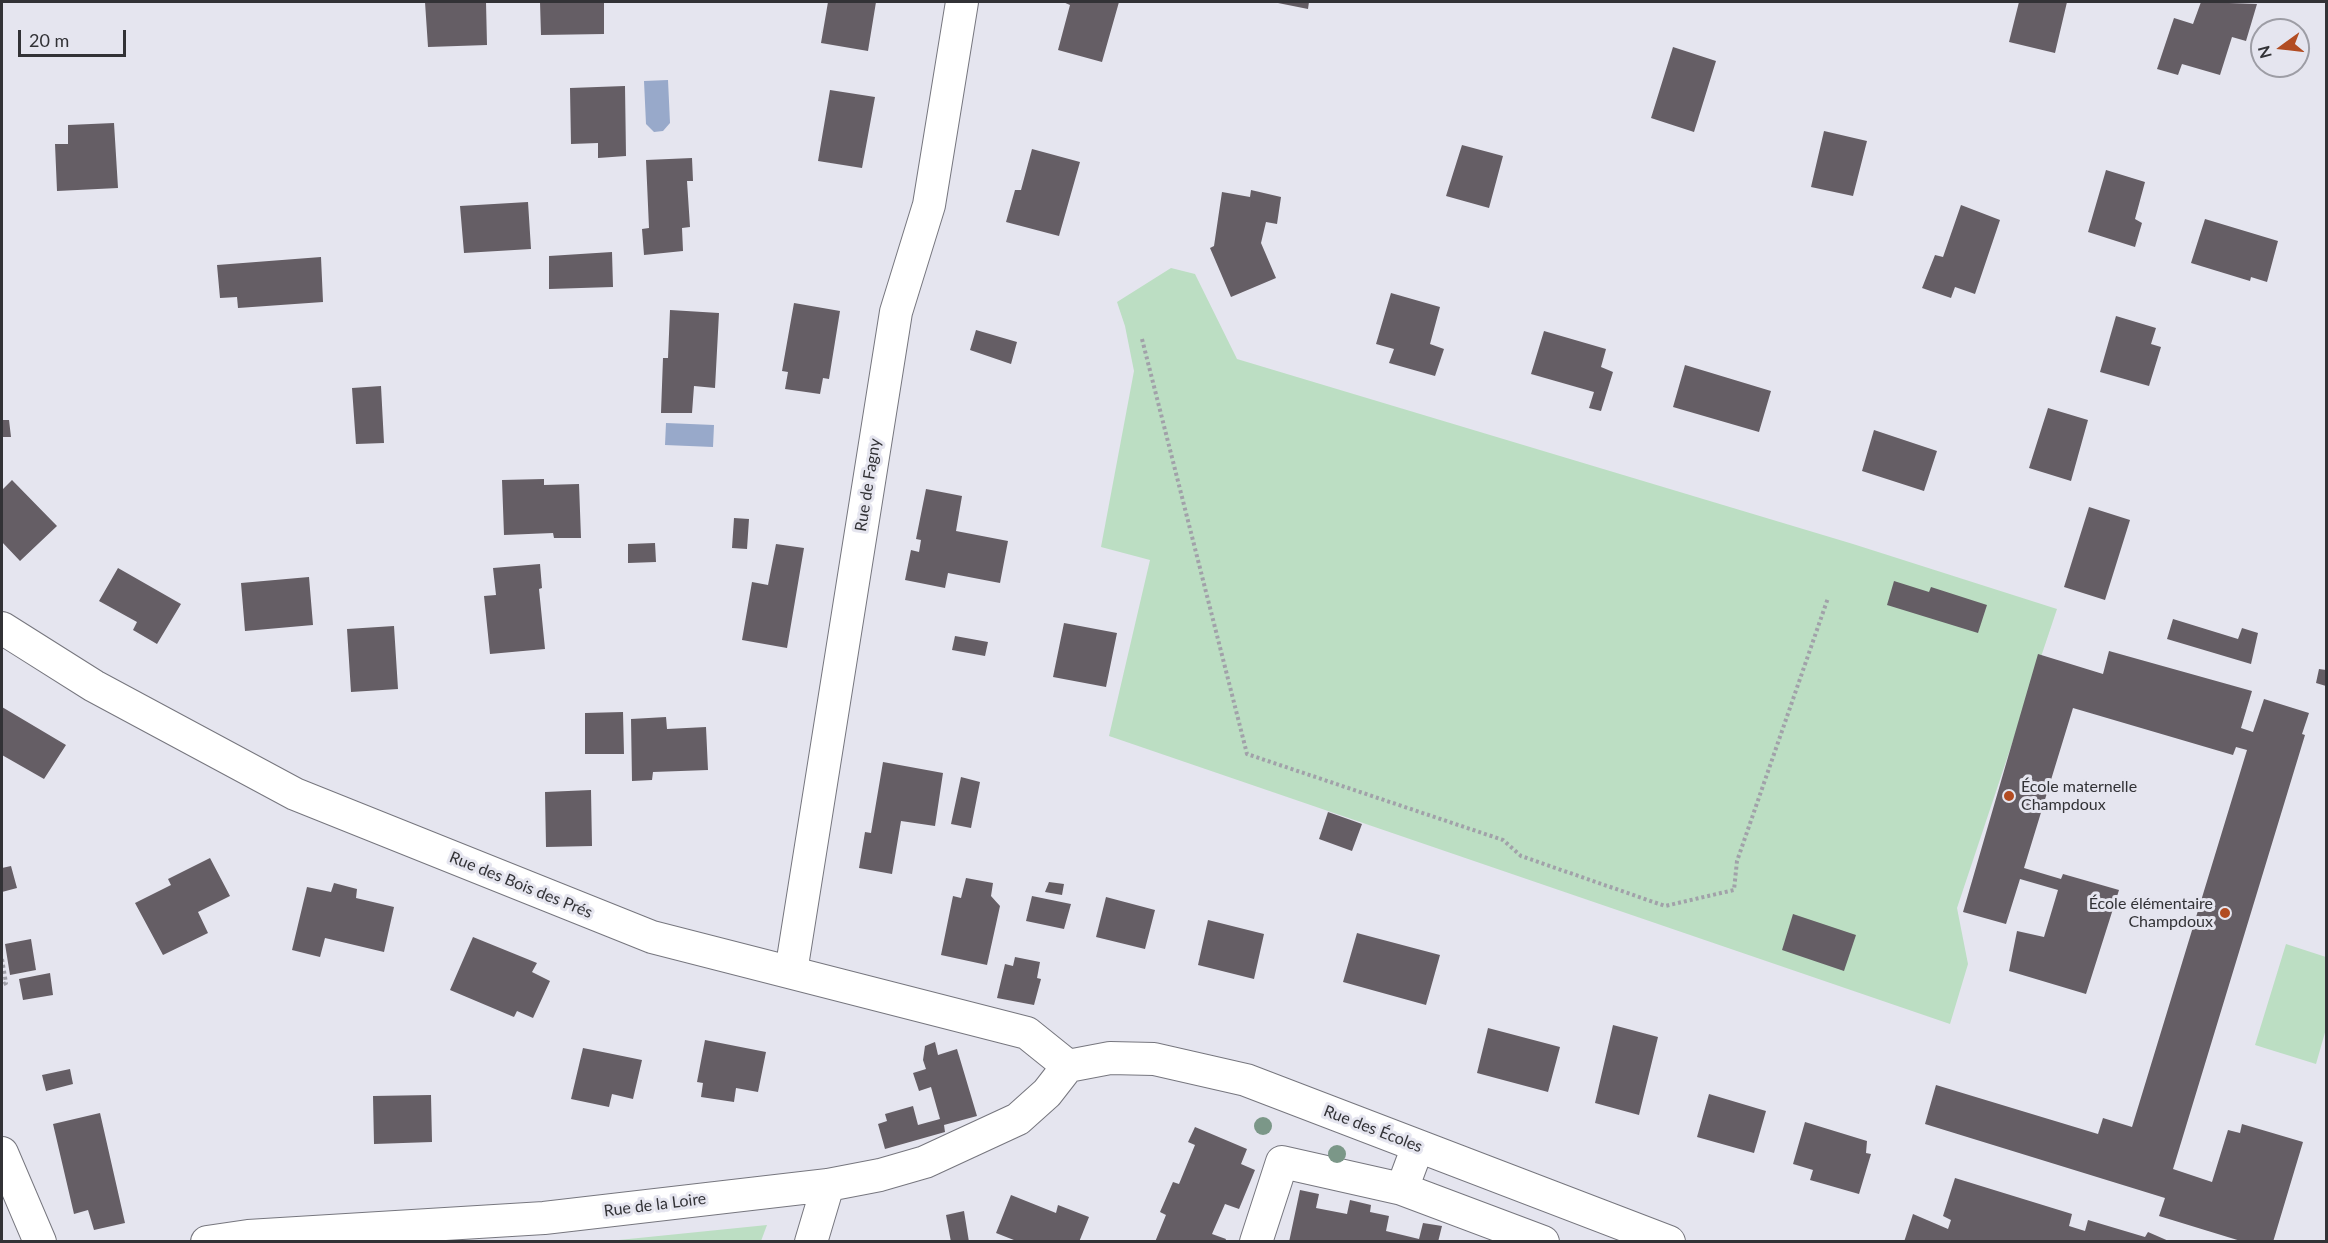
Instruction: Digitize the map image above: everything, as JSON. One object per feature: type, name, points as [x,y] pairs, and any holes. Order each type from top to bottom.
[{"type":"street","name":"Rue de Fagny","points":[[791,972],[896,312],[929,205],[962,2]]},
{"type":"street","name":"Rue des Bois des Prés","points":[[2,628],[94,686],[295,794],[652,937],[1027,1033],[1068,1066]]},
{"type":"street","name":"Rue des Écoles","points":[[1068,1066],[1110,1058],[1154,1059],[1246,1080],[1669,1242]]},
{"type":"street","name":"Rue de la Loire","points":[[207,1242],[248,1236],[544,1218],[828,1185],[880,1175],[925,1162],[1018,1119],[1036,1103],[1068,1066]]},
{"type":"street","points":[[1402,1189],[1418,1146]]},
{"type":"street","points":[[2,1153],[40,1242]]},
{"type":"street","points":[[1256,1242],[1282,1162],[1402,1189],[1543,1242]]},
{"type":"street","points":[[811,1242],[828,1185]]},
{"type":"path","points":[[1142,339],[1247,754],[1503,840],[1521,856],[1665,906],[1734,890],[1737,861],[1828,598]]},
{"type":"path","points":[[2,959],[6,983],[2,985]]},
{"type":"green space","points":[[1171,268],[1195,274],[1237,359],[1853,544],[2057,609],[1957,908],[1968,964],[1950,1024],[1109,736],[1150,560],[1101,547],[1134,371],[1125,326],[1117,302]]},
{"type":"green space","points":[[2286,944],[2326,957],[2326,1029],[2316,1064],[2255,1045]]},
{"type":"green space","points":[[767,1225],[761,1241],[609,1241]]},
{"type":"water","points":[[668,80],[670,123],[663,131],[654,132],[646,124],[644,81]]},
{"type":"water","points":[[666,423],[714,425],[713,447],[665,445]]},
{"type":"building","points":[[425,2],[486,2],[487,45],[428,47]]},
{"type":"building","points":[[540,2],[604,2],[604,34],[541,35]]},
{"type":"building","points":[[828,2],[876,2],[868,51],[821,43]]},
{"type":"building","points":[[1063,2],[1119,2],[1102,62],[1058,50],[1070,5]]},
{"type":"building","points":[[1273,2],[1309,2],[1308,9]]},
{"type":"building","points":[[2019,2],[2067,2],[2055,53],[2009,42]]},
{"type":"building","points":[[2201,2],[2257,4],[2253,18],[2250,18],[2246,41],[2232,37],[2220,75],[2182,64],[2178,75],[2157,69],[2174,18],[2193,24]]},
{"type":"building","points":[[1673,47],[1716,61],[1694,132],[1651,118]]},
{"type":"building","points":[[625,86],[626,156],[598,158],[598,143],[571,144],[570,88]]},
{"type":"building","points":[[830,90],[875,97],[862,168],[818,161]]},
{"type":"building","points":[[114,123],[118,188],[57,191],[55,144],[68,144],[68,125]]},
{"type":"building","points":[[1824,131],[1867,141],[1853,196],[1811,187]]},
{"type":"building","points":[[1462,145],[1503,156],[1489,208],[1446,196]]},
{"type":"building","points":[[1032,149],[1080,162],[1059,236],[1006,222],[1015,190],[1021,190]]},
{"type":"building","points":[[692,158],[693,181],[687,181],[690,227],[682,228],[683,251],[644,255],[642,229],[649,228],[646,160]]},
{"type":"building","points":[[2106,170],[2145,182],[2135,219],[2142,223],[2135,247],[2088,232]]},
{"type":"building","points":[[1251,190],[1281,197],[1277,224],[1266,222],[1261,243],[1276,278],[1231,297],[1210,248],[1214,246],[1222,192],[1250,197]]},
{"type":"building","points":[[528,202],[531,249],[464,253],[460,206]]},
{"type":"building","points":[[1961,205],[2000,220],[1975,294],[1955,287],[1951,298],[1922,288],[1935,255],[1943,257]]},
{"type":"building","points":[[2205,219],[2278,241],[2267,282],[2251,277],[2250,281],[2191,263]]},
{"type":"building","points":[[612,252],[613,287],[549,289],[549,256]]},
{"type":"building","points":[[321,257],[323,302],[238,308],[237,297],[220,298],[217,265]]},
{"type":"building","points":[[1391,293],[1440,307],[1430,344],[1444,349],[1435,376],[1389,363],[1394,349],[1376,344]]},
{"type":"building","points":[[794,303],[840,311],[829,379],[823,378],[820,394],[785,389],[788,372],[782,371]]},
{"type":"building","points":[[670,310],[719,313],[715,388],[694,386],[692,413],[661,413],[663,358],[668,358]]},
{"type":"building","points":[[2116,316],[2156,328],[2151,344],[2161,347],[2149,386],[2100,372]]},
{"type":"building","points":[[976,330],[1017,342],[1011,364],[970,350]]},
{"type":"building","points":[[1544,331],[1606,349],[1601,367],[1613,372],[1601,411],[1589,408],[1594,392],[1531,374]]},
{"type":"building","points":[[1685,365],[1771,391],[1759,432],[1673,407]]},
{"type":"building","points":[[381,386],[384,443],[356,444],[352,388]]},
{"type":"building","points":[[2048,408],[2088,420],[2071,481],[2029,468]]},
{"type":"building","points":[[2,420],[9,420],[11,437],[2,437]]},
{"type":"building","points":[[1874,430],[1937,451],[1924,491],[1862,471]]},
{"type":"building","points":[[544,479],[544,485],[579,484],[581,538],[554,538],[553,533],[504,535],[502,480]]},
{"type":"building","points":[[12,480],[57,526],[20,561],[2,542],[2,490]]},
{"type":"building","points":[[926,489],[962,496],[956,531],[1008,541],[1000,583],[948,573],[945,588],[905,580],[911,550],[919,552],[921,540],[916,539]]},
{"type":"building","points":[[2089,507],[2130,520],[2105,600],[2064,587]]},
{"type":"building","points":[[734,518],[749,519],[747,549],[732,548]]},
{"type":"building","points":[[655,543],[656,562],[628,563],[628,544]]},
{"type":"building","points":[[776,544],[804,548],[787,648],[742,640],[752,582],[768,585]]},
{"type":"building","points":[[540,564],[542,588],[539,589],[545,649],[490,654],[484,596],[496,595],[493,568]]},
{"type":"building","points":[[118,568],[181,604],[157,644],[133,630],[137,622],[99,601]]},
{"type":"building","points":[[309,577],[313,625],[245,631],[241,583]]},
{"type":"building","points":[[1894,581],[1929,592],[1931,587],[1987,605],[1978,633],[1887,605]]},
{"type":"building","points":[[2173,619],[2238,639],[2242,628],[2258,633],[2251,664],[2167,639]]},
{"type":"building","points":[[1064,623],[1117,633],[1106,687],[1053,677]]},
{"type":"building","points":[[394,626],[398,689],[351,692],[347,629]]},
{"type":"building","points":[[955,636],[988,642],[985,656],[952,650]]},
{"type":"building","points":[[2109,651],[2252,691],[2241,728],[2253,732],[2264,699],[2309,713],[2302,734],[2305,735],[2173,1169],[2212,1182],[2228,1130],[2240,1133],[2242,1124],[2303,1142],[2273,1242],[2244,1242],[2159,1216],[2165,1198],[1925,1124],[1936,1085],[2098,1134],[2103,1118],[2132,1127],[2247,750],[2236,747],[2233,755],[2073,708],[2024,868],[2061,879],[2063,874],[2119,890],[2086,994],[2009,971],[2017,931],[2044,937],[2058,890],[2020,879],[2006,924],[1963,912],[2038,654],[2103,674]]},
{"type":"building","points":[[2319,669],[2326,670],[2326,686],[2316,683]]},
{"type":"building","points":[[2,707],[66,745],[44,779],[2,755]]},
{"type":"building","points":[[623,712],[624,754],[585,754],[585,713]]},
{"type":"building","points":[[666,717],[667,729],[706,727],[708,770],[653,772],[652,780],[632,781],[631,719]]},
{"type":"building","points":[[883,762],[943,773],[935,826],[901,821],[892,874],[859,868],[865,832],[871,833]]},
{"type":"building","points":[[961,777],[980,782],[971,828],[951,824]]},
{"type":"building","points":[[591,790],[592,846],[546,847],[545,792]]},
{"type":"building","points":[[1328,812],[1362,824],[1352,851],[1319,839]]},
{"type":"building","points":[[210,858],[230,896],[198,912],[208,933],[163,955],[135,903],[171,885],[168,879]]},
{"type":"building","points":[[11,866],[17,888],[2,892],[2,868]]},
{"type":"building","points":[[966,878],[993,883],[991,896],[1000,906],[987,965],[941,955],[953,896],[961,898]]},
{"type":"building","points":[[1049,882],[1064,884],[1062,895],[1045,892]]},
{"type":"building","points":[[334,883],[357,889],[356,898],[394,907],[384,952],[325,938],[320,957],[292,950],[307,887],[331,892]]},
{"type":"building","points":[[1032,896],[1071,904],[1064,929],[1026,921]]},
{"type":"building","points":[[1106,897],[1155,910],[1145,949],[1096,937]]},
{"type":"building","points":[[1793,914],[1856,935],[1844,971],[1782,950]]},
{"type":"building","points":[[1208,920],[1264,934],[1254,979],[1198,965]]},
{"type":"building","points":[[1357,933],[1440,955],[1426,1005],[1343,982]]},
{"type":"building","points":[[473,937],[537,963],[532,972],[550,981],[533,1018],[517,1011],[514,1017],[450,990]]},
{"type":"building","points":[[31,939],[36,970],[10,975],[5,944]]},
{"type":"building","points":[[1015,957],[1040,962],[1037,978],[1041,979],[1034,1005],[997,998],[1005,964],[1013,966]]},
{"type":"building","points":[[50,973],[53,995],[23,1000],[19,979]]},
{"type":"building","points":[[1613,1025],[1658,1037],[1639,1115],[1595,1103]]},
{"type":"building","points":[[1488,1028],[1560,1047],[1548,1092],[1477,1073]]},
{"type":"building","points":[[705,1040],[766,1052],[758,1092],[736,1088],[734,1102],[701,1097],[703,1083],[697,1082]]},
{"type":"building","points":[[935,1042],[938,1055],[957,1049],[977,1116],[944,1125],[945,1132],[885,1149],[878,1124],[887,1121],[885,1114],[913,1106],[918,1125],[940,1119],[931,1087],[919,1091],[913,1073],[926,1069],[923,1060],[925,1046]]},
{"type":"building","points":[[583,1048],[642,1060],[633,1099],[612,1094],[609,1107],[571,1099]]},
{"type":"building","points":[[70,1069],[73,1084],[46,1091],[42,1075]]},
{"type":"building","points":[[1709,1094],[1766,1111],[1754,1153],[1697,1137]]},
{"type":"building","points":[[431,1095],[432,1142],[374,1144],[373,1096]]},
{"type":"building","points":[[100,1113],[125,1223],[94,1230],[88,1210],[74,1214],[53,1124]]},
{"type":"building","points":[[1805,1122],[1867,1141],[1866,1153],[1871,1154],[1859,1194],[1810,1180],[1813,1170],[1793,1164]]},
{"type":"building","points":[[1195,1127],[1247,1149],[1241,1164],[1255,1170],[1239,1209],[1225,1204],[1212,1234],[1226,1239],[1225,1242],[1155,1242],[1166,1215],[1160,1212],[1173,1182],[1179,1184],[1195,1145],[1188,1142]]},
{"type":"building","points":[[1955,1178],[2072,1214],[2069,1226],[2085,1231],[2088,1220],[2145,1237],[2148,1232],[2171,1242],[1904,1242],[1913,1214],[1948,1229],[1951,1220],[1943,1216]]},
{"type":"building","points":[[1300,1190],[1319,1194],[1316,1208],[1347,1214],[1350,1200],[1371,1205],[1370,1212],[1389,1216],[1386,1231],[1419,1239],[1423,1223],[1442,1226],[1438,1242],[1289,1242]]},
{"type":"building","points":[[1011,1195],[1056,1213],[1058,1205],[1089,1217],[1079,1242],[1019,1242],[996,1233]]},
{"type":"building","points":[[964,1211],[969,1242],[951,1242],[946,1215]]},
{"type":"place","name":"École maternelle Champdoux","points":[[2009,796]]},
{"type":"place","name":"École élémentaire Champdoux","points":[[2225,913]]}]
